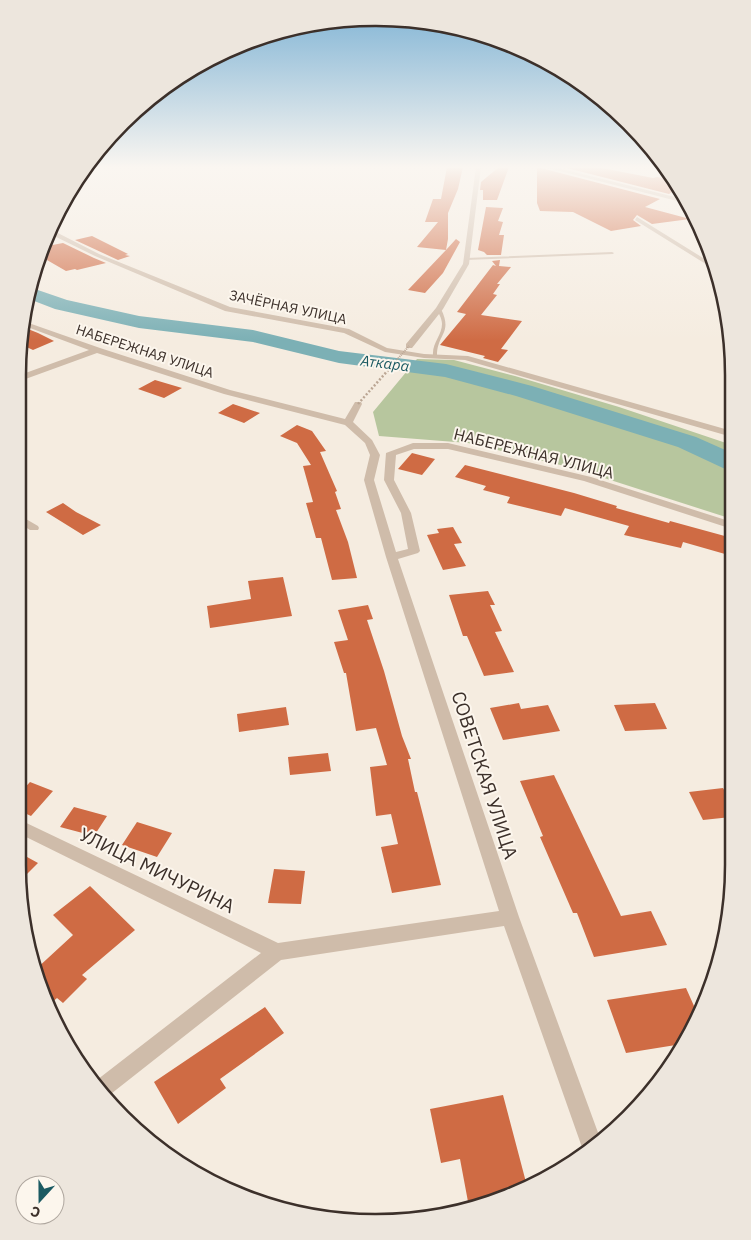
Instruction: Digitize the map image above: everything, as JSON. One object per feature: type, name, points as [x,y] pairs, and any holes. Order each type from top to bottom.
[{"type":"street","points":[[409,346],[439,309],[466,264],[471,225]]},
{"type":"street","points":[[646,225],[706,263]]},
{"type":"street","name":"ЗАЧЁРНАЯ УЛИЦА","points":[[56,234],[105,258],[228,309],[346,331],[385,350],[424,356],[435,355],[465,358],[513,370],[725,432]]},
{"type":"street","name":"НАБЕРЕЖНАЯ УЛИЦА","points":[[30,326],[226,392],[348,423]]},
{"type":"street","points":[[26,376],[97,350]]},
{"type":"street","points":[[348,423],[358,404]]},
{"type":"street","name":"СОВЕТСКАЯ УЛИЦА","points":[[348,423],[369,442],[375,455],[369,480],[392,557],[510,916],[590,1140]]},
{"type":"street","name":"НАБЕРЕЖНАЯ УЛИЦА","points":[[392,557],[414,551],[406,513],[389,480],[391,453],[413,446],[448,446],[587,479],[725,524]]},
{"type":"street","points":[[26,522],[34,528]]},
{"type":"street","name":"УЛИЦА МИЧУРИНА","points":[[26,830],[277,952]]},
{"type":"street","points":[[105,1086],[277,952],[510,916]]},
{"type":"lane","points":[[466,259],[612,253]]},
{"type":"lane","points":[[435,355],[434,348],[444,325],[439,309]]},
{"type":"path","points":[[358,404],[409,346]]},
{"type":"green space","points":[[417,359],[454,360],[515,376],[619,407],[725,443],[725,517],[573,468],[468,443],[379,436],[373,412]]},
{"type":"building","points":[[436,225],[448,225],[446,250],[417,247]]},
{"type":"building","points":[[483,225],[502,225],[499,235],[504,235],[501,255],[487,255],[478,250]]},
{"type":"building","points":[[599,225],[641,226],[611,231]]},
{"type":"building","points":[[92,236],[130,256],[118,260],[75,240]]},
{"type":"building","points":[[456,239],[460,242],[443,273],[425,293],[408,290]]},
{"type":"building","points":[[63,243],[106,263],[66,271],[46,260],[52,245]]},
{"type":"building","points":[[500,260],[499,266],[511,267],[497,284],[500,284],[493,294],[497,295],[481,315],[522,321],[501,349],[508,350],[498,362],[483,358],[485,356],[440,345],[466,314],[457,312],[493,265],[496,266],[492,261]]},
{"type":"building","points":[[29,329],[54,341],[33,350],[27,347]]},
{"type":"building","points":[[155,380],[182,388],[164,398],[138,389]]},
{"type":"building","points":[[233,404],[260,413],[244,423],[218,413]]},
{"type":"building","points":[[297,425],[312,431],[326,451],[320,452],[337,491],[335,492],[341,509],[336,510],[348,542],[357,578],[332,580],[321,538],[316,538],[306,503],[313,502],[303,466],[311,465],[297,443],[280,436]]},
{"type":"building","points":[[412,453],[435,459],[422,475],[398,469]]},
{"type":"building","points":[[465,465],[574,493],[617,506],[616,508],[725,536],[725,554],[683,542],[681,548],[624,535],[629,526],[565,508],[561,516],[507,503],[510,497],[483,490],[486,486],[455,477]]},
{"type":"building","points":[[63,503],[101,525],[83,535],[46,512]]},
{"type":"building","points":[[453,527],[462,543],[454,544],[466,566],[443,570],[427,535],[439,533],[437,529]]},
{"type":"building","points":[[283,577],[292,616],[210,628],[207,606],[251,599],[248,581]]},
{"type":"building","points":[[488,591],[495,605],[490,605],[502,631],[495,632],[514,672],[484,676],[467,636],[463,636],[449,595]]},
{"type":"building","points":[[368,605],[373,619],[367,620],[384,671],[402,736],[411,759],[408,759],[415,792],[417,792],[441,885],[392,893],[381,847],[398,844],[391,814],[376,816],[370,767],[387,765],[376,728],[356,731],[346,673],[344,673],[334,642],[348,640],[338,610]]},
{"type":"building","points":[[519,703],[521,709],[548,705],[560,731],[503,740],[490,708]]},
{"type":"building","points":[[655,703],[667,729],[625,731],[614,705]]},
{"type":"building","points":[[286,707],[289,725],[239,732],[237,714]]},
{"type":"building","points":[[328,753],[331,771],[290,775],[288,757]]},
{"type":"building","points":[[554,775],[621,916],[651,911],[667,945],[594,957],[577,913],[573,913],[540,837],[543,836],[520,781]]},
{"type":"building","points":[[30,782],[53,791],[31,816],[26,814],[26,786]]},
{"type":"building","points":[[723,788],[725,792],[725,818],[703,820],[689,792]]},
{"type":"building","points":[[74,807],[107,816],[94,836],[60,827]]},
{"type":"building","points":[[137,822],[172,833],[157,857],[122,845]]},
{"type":"building","points":[[26,856],[38,863],[26,875]]},
{"type":"building","points":[[274,869],[305,871],[301,904],[268,903]]},
{"type":"building","points":[[90,886],[135,930],[82,975],[87,979],[63,1003],[57,998],[54,1001],[41,964],[73,935],[53,915]]},
{"type":"building","points":[[686,988],[694,1007],[674,1045],[626,1053],[607,1000]]},
{"type":"building","points":[[265,1007],[284,1033],[220,1079],[226,1088],[178,1124],[154,1082]]},
{"type":"building","points":[[503,1095],[525,1180],[468,1201],[460,1159],[441,1163],[430,1109]]},
{"type":"waterway","name":"Аткара","points":[[36,295],[62,305],[139,322],[253,336],[339,357],[446,371],[524,391],[687,442],[725,460]]}]
